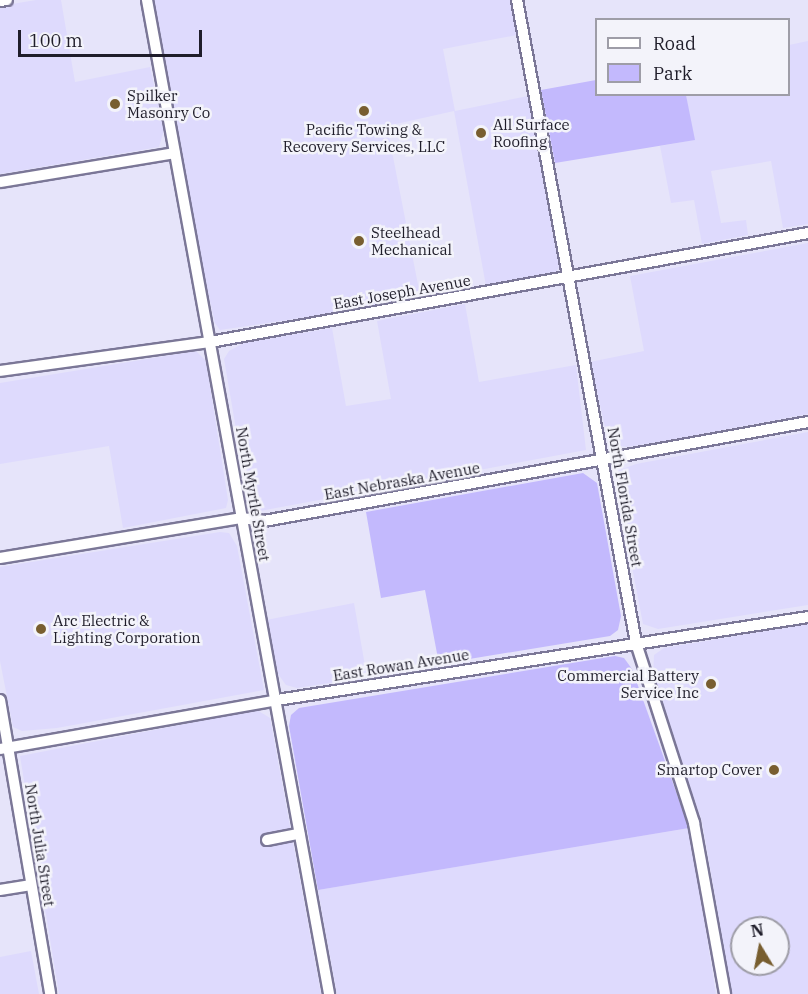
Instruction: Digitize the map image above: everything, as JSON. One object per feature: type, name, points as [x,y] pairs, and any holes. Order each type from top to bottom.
[{"type":"street","points":[[0,1],[7,0]]},
{"type":"street","name":"North Myrtle Street","points":[[147,0],[241,518],[277,700],[329,994]]},
{"type":"street","name":"North Florida Street","points":[[518,0],[636,643],[694,823],[725,994]]},
{"type":"street","points":[[0,182],[175,153]]},
{"type":"street","name":"East Joseph Avenue","points":[[0,371],[210,342],[808,233]]},
{"type":"street","name":"East Nebraska Avenue","points":[[0,558],[241,518],[264,521],[808,422]]},
{"type":"street","name":"East Rowan Avenue","points":[[5,748],[277,700],[808,617]]},
{"type":"street","name":"North Julia Street","points":[[0,700],[5,748],[50,994]]},
{"type":"street","points":[[267,840],[299,834]]},
{"type":"street","points":[[0,890],[30,885]]},
{"type":"shaded area","points":[[36,0],[61,0],[75,82],[150,67],[164,130],[159,147],[0,174],[0,6]]},
{"type":"shaded area","points":[[152,0],[510,0],[517,35],[443,49],[455,111],[528,96],[559,267],[556,272],[486,286],[454,111],[387,126],[421,300],[220,330],[215,323],[195,236]]},
{"type":"shaded area","points":[[808,41],[808,224],[783,228],[771,161],[711,171],[721,223],[746,220],[748,235],[702,244],[694,200],[671,203],[660,146],[694,140],[686,96],[790,96],[790,45]]},
{"type":"shaded area","points":[[808,243],[808,414],[626,447],[613,444],[608,440],[590,362],[644,351],[630,276]]},
{"type":"shaded area","points":[[465,304],[479,382],[576,365],[586,450],[260,511],[249,505],[224,359],[229,351],[244,343],[332,328],[346,406],[391,399],[377,321]]},
{"type":"shaded area","points":[[196,351],[206,361],[228,500],[226,508],[123,528],[109,446],[0,464],[0,383]]},
{"type":"shaded area","points":[[808,432],[808,605],[658,629],[643,624],[615,478],[617,471],[636,464]]},
{"type":"shaded area","points":[[220,532],[229,533],[237,546],[264,690],[57,728],[22,731],[13,727],[0,661],[0,567]]},
{"type":"shaded area","points":[[354,603],[367,677],[297,688],[286,685],[278,674],[266,620]]},
{"type":"shaded area","points":[[808,624],[808,994],[732,994],[702,821],[653,679],[654,655],[664,648]]},
{"type":"shaded area","points":[[257,710],[270,718],[321,994],[59,994],[20,756]]},
{"type":"shaded area","points":[[689,828],[716,994],[337,994],[318,890]]},
{"type":"shaded area","points":[[31,951],[39,994],[0,994],[0,957]]},
{"type":"green space","points":[[595,80],[595,96],[686,96],[695,140],[555,163],[541,90]]},
{"type":"green space","points":[[583,473],[597,483],[621,616],[618,630],[610,636],[439,664],[425,590],[381,598],[366,512]]},
{"type":"green space","points":[[615,656],[624,658],[632,669],[689,828],[318,890],[289,726],[291,715],[299,708]]},
{"type":"place","name":"Spilker Masonry Co","points":[[115,104]]},
{"type":"place","name":"Pacific Towing & Recovery Services, LLC","points":[[364,111]]},
{"type":"place","name":"All Surface Roofing","points":[[481,133]]},
{"type":"place","name":"Steelhead Mechanical","points":[[359,241]]},
{"type":"place","name":"Arc Electric & Lighting Corporation","points":[[41,629]]},
{"type":"place","name":"Commercial Battery Service Inc","points":[[711,684]]},
{"type":"place","name":"Smartop Cover","points":[[774,770]]}]
